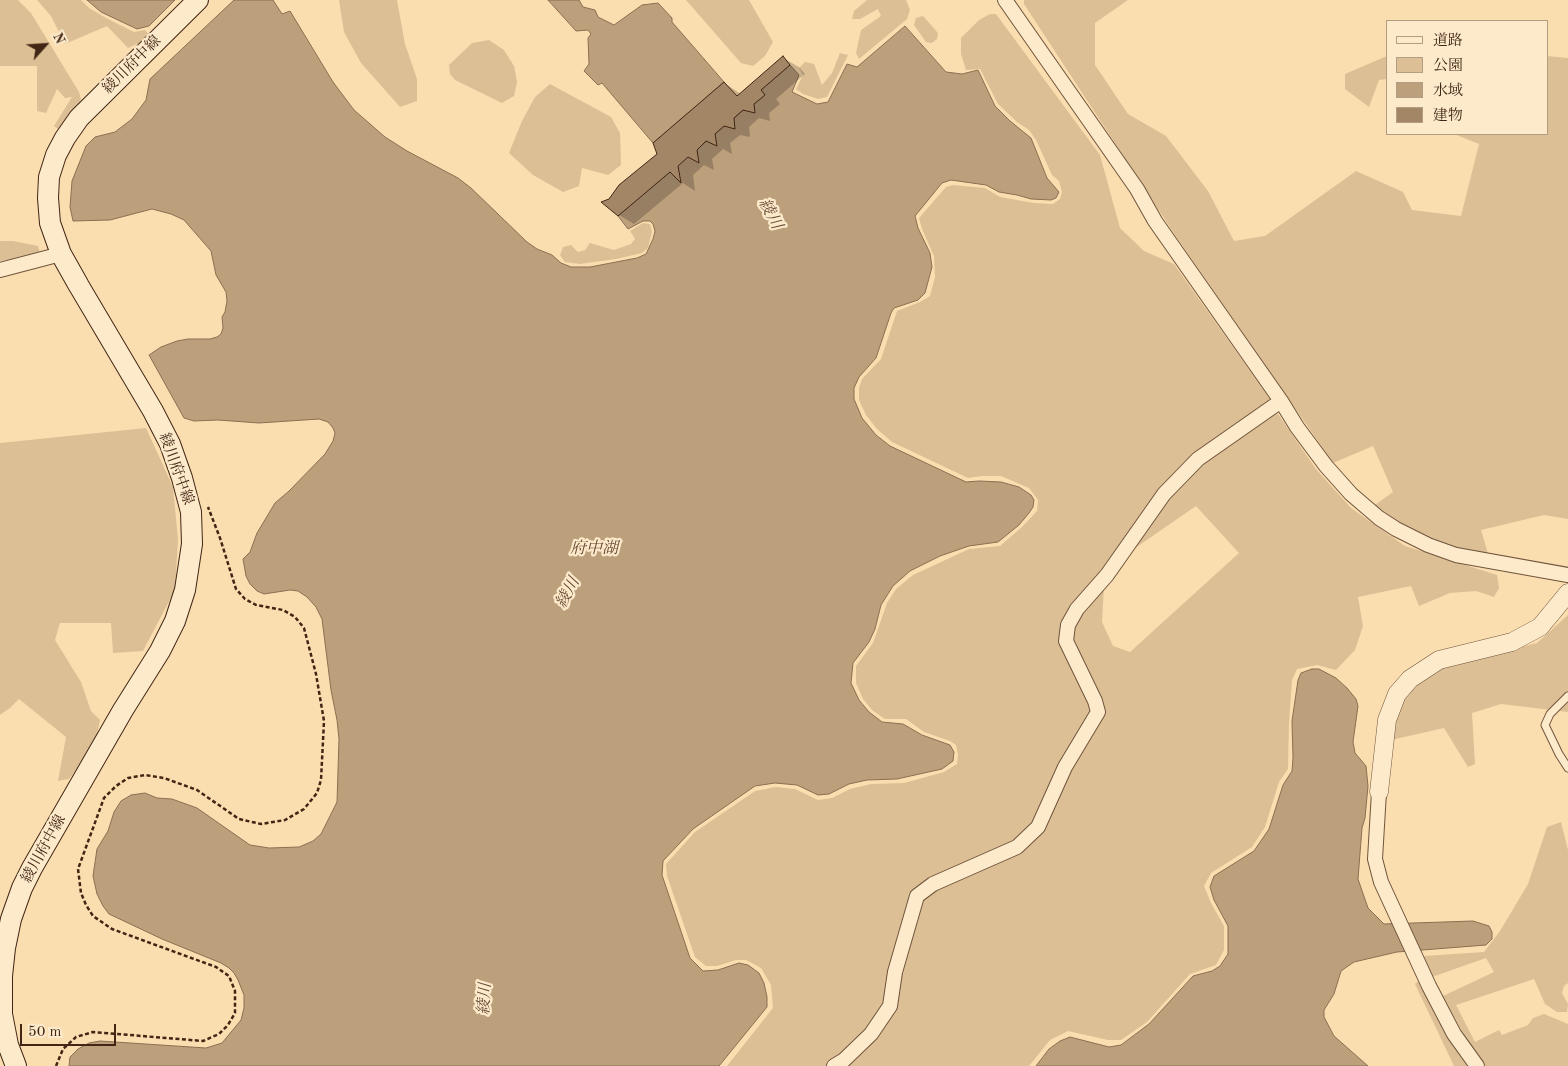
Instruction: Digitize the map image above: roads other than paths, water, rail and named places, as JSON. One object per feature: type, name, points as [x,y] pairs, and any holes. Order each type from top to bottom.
[{"type":"main road","name":"綾川府中線","points":[[16,1066],[8,1045],[2,1014],[2,976],[11,919],[22,888],[32,868],[123,710],[160,651],[175,621],[185,590],[192,544],[191,512],[170,444],[153,411],[62,254],[50,223],[49,177],[59,150],[79,118],[198,0]]},
{"type":"street","points":[[1004,0],[1138,190],[1155,222],[1297,427],[1326,466],[1351,494],[1379,518],[1428,545],[1456,555],[1568,575]]},
{"type":"street","points":[[0,270],[62,254]]},
{"type":"street","points":[[834,1066],[844,1060],[872,1034],[890,1006],[895,972],[917,896],[932,884],[1017,847],[1038,827],[1065,767],[1098,712],[1096,701],[1066,640],[1068,624],[1077,609],[1107,575],[1164,494],[1198,459],[1281,402]]},
{"type":"street","points":[[1477,1066],[1454,1034],[1414,953],[1381,882],[1375,859],[1379,792],[1387,720],[1397,694],[1410,679],[1439,660],[1512,642],[1540,627],[1568,593]]},
{"type":"lane","points":[[1568,696],[1550,714],[1545,725],[1568,768]]},
{"type":"water","points":[[87,0],[175,0],[149,26],[137,29],[101,12]]},
{"type":"water","name":"府中湖","points":[[234,0],[273,0],[282,14],[290,11],[333,82],[354,110],[385,137],[458,178],[471,188],[527,242],[571,267],[590,267],[637,258],[646,254],[655,231],[653,224],[650,221],[643,221],[628,229],[618,216],[670,172],[676,178],[678,176],[675,168],[689,156],[695,160],[695,151],[708,140],[714,144],[713,136],[726,125],[732,128],[732,120],[746,108],[752,112],[754,110],[753,105],[765,95],[761,90],[790,65],[799,75],[792,92],[817,104],[828,102],[847,64],[857,67],[905,26],[946,72],[962,74],[978,70],[995,106],[1031,138],[1047,178],[1059,192],[1056,198],[1051,200],[1031,199],[999,192],[986,185],[951,180],[942,183],[915,216],[918,228],[930,253],[932,267],[925,293],[918,300],[894,308],[876,358],[859,377],[854,388],[854,399],[862,418],[876,435],[890,446],[966,482],[1001,482],[1019,487],[1031,495],[1034,500],[1033,507],[1019,525],[998,542],[969,546],[940,556],[910,571],[893,586],[881,605],[875,629],[869,642],[853,663],[851,683],[859,700],[869,712],[882,722],[903,724],[922,735],[950,745],[954,752],[953,761],[942,769],[897,779],[867,780],[849,784],[829,794],[818,795],[797,785],[775,783],[755,786],[693,829],[663,861],[662,875],[690,958],[703,971],[718,970],[739,963],[748,965],[759,973],[764,983],[767,1007],[719,1066],[69,1066],[70,1057],[78,1049],[89,1043],[100,1041],[206,1048],[222,1043],[241,1020],[244,1008],[244,995],[238,980],[229,968],[109,914],[103,906],[97,894],[93,876],[97,849],[108,831],[114,812],[121,801],[131,795],[145,793],[157,798],[172,799],[197,808],[250,845],[269,848],[299,847],[313,841],[321,834],[337,802],[339,739],[322,619],[316,607],[298,591],[290,590],[264,594],[257,591],[250,584],[246,576],[243,559],[250,552],[257,533],[275,503],[325,454],[333,441],[335,433],[333,428],[328,422],[319,419],[259,423],[218,420],[194,421],[184,418],[149,355],[161,347],[177,341],[210,339],[221,334],[223,328],[222,317],[227,301],[226,292],[216,275],[211,251],[184,220],[171,214],[152,209],[110,220],[73,221],[70,207],[72,181],[86,146],[95,137],[115,132],[132,119],[146,100],[150,79]]},
{"type":"water","points":[[548,0],[579,0],[583,7],[595,10],[598,17],[614,25],[642,5],[658,3],[724,82],[653,143],[602,83],[598,85],[584,71],[589,64],[588,38],[591,34],[588,30],[576,31]]},
{"type":"water","points":[[1312,669],[1319,669],[1336,678],[1356,699],[1358,706],[1353,742],[1355,753],[1366,766],[1368,786],[1358,879],[1368,908],[1384,924],[1473,921],[1489,926],[1492,932],[1492,939],[1486,945],[1397,952],[1354,962],[1341,971],[1334,994],[1324,1010],[1324,1017],[1334,1036],[1368,1066],[1036,1066],[1049,1049],[1070,1037],[1109,1047],[1121,1045],[1149,1024],[1193,976],[1212,971],[1220,966],[1228,954],[1228,926],[1214,900],[1210,887],[1214,876],[1254,851],[1269,829],[1283,785],[1292,771],[1292,721],[1298,680],[1301,673]]},
{"type":"water label","name":"綾川","points":[[770,214]]},
{"type":"water label","name":"綾川","points":[[568,593]]},
{"type":"water label","name":"綾川","points":[[485,999]]}]
